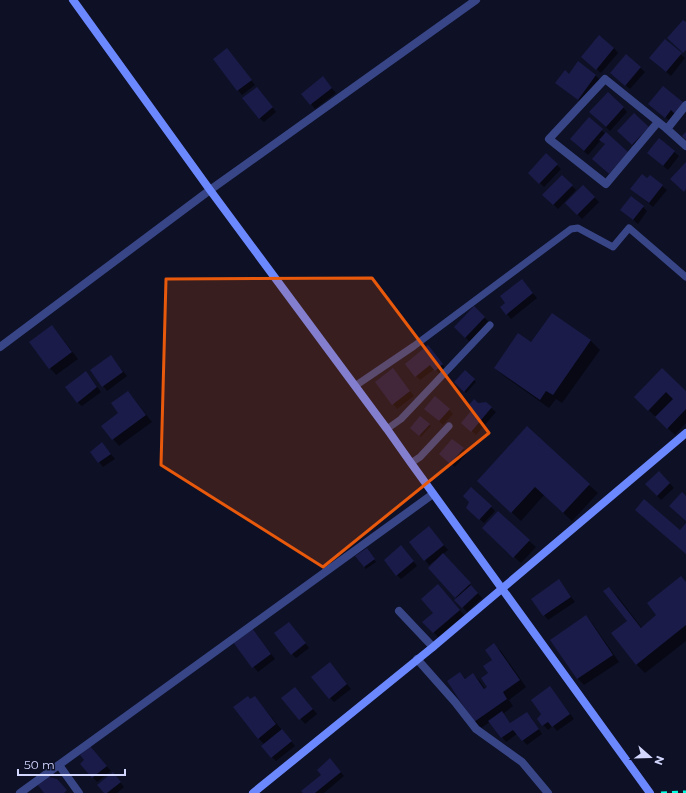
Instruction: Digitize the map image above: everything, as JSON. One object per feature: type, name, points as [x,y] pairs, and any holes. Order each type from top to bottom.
[{"type":"street","points":[[73,0],[210,190],[387,429],[650,793]]},
{"type":"street","points":[[0,347],[210,190],[476,0]]},
{"type":"street","points":[[658,122],[606,184],[549,139],[605,79],[667,129],[686,146]]},
{"type":"street","points":[[667,129],[686,105]]},
{"type":"street","points":[[253,793],[433,647],[686,433]]},
{"type":"street","points":[[20,793],[433,494]]},
{"type":"street","points":[[399,611],[433,647]]},
{"type":"street","points":[[417,659],[456,702],[476,729],[522,762],[548,793]]},
{"type":"street","points":[[59,764],[79,793]]},
{"type":"street","points":[[31,786],[36,793]]},
{"type":"lane","points":[[355,386],[420,341],[571,229],[578,228],[613,247],[628,228],[686,277]]},
{"type":"lane","points":[[387,429],[401,419],[490,325]]},
{"type":"lane","points":[[411,463],[420,457],[450,426]]},
{"type":"highlighted area","points":[[372,278],[489,433],[323,567],[161,465],[166,279]]},
{"type":"building","points":[[683,20],[686,22],[686,50],[683,53],[667,38]]},
{"type":"building","points":[[599,35],[614,48],[596,70],[581,57]]},
{"type":"building","points":[[665,39],[682,53],[666,72],[649,58]]},
{"type":"building","points":[[227,48],[252,80],[237,91],[213,59]]},
{"type":"building","points":[[626,54],[641,67],[625,86],[610,73]]},
{"type":"building","points":[[578,61],[596,75],[578,100],[555,83],[565,70],[569,74]]},
{"type":"building","points":[[323,76],[332,88],[310,105],[301,94]]},
{"type":"building","points":[[663,86],[684,103],[675,114],[671,110],[665,118],[648,104]]},
{"type":"building","points":[[257,87],[273,107],[259,119],[242,98]]},
{"type":"building","points":[[608,92],[624,107],[606,127],[589,112]]},
{"type":"building","points":[[634,113],[649,127],[632,145],[617,131]]},
{"type":"building","points":[[589,117],[603,129],[584,151],[570,139]]},
{"type":"building","points":[[606,132],[628,152],[609,174],[592,159],[605,144],[599,140]]},
{"type":"building","points":[[686,132],[686,140],[682,136]]},
{"type":"building","points":[[659,138],[675,151],[663,166],[647,153]]},
{"type":"building","points":[[546,153],[558,164],[539,184],[528,173]]},
{"type":"building","points":[[686,162],[686,189],[684,192],[670,179]]},
{"type":"building","points":[[642,174],[647,178],[650,175],[663,185],[649,203],[630,189]]},
{"type":"building","points":[[562,175],[573,185],[553,205],[542,195]]},
{"type":"building","points":[[583,185],[595,197],[577,215],[565,203]]},
{"type":"building","points":[[631,196],[644,206],[633,220],[620,210]]},
{"type":"building","points":[[522,279],[533,293],[506,315],[500,307],[505,303],[500,296]]},
{"type":"building","points":[[474,306],[485,317],[465,338],[454,327]]},
{"type":"building","points":[[552,313],[591,340],[553,395],[546,391],[540,400],[494,368],[518,333],[531,342]]},
{"type":"building","points":[[52,325],[72,352],[49,369],[29,342]]},
{"type":"building","points":[[428,345],[443,364],[435,371],[430,365],[415,377],[405,364]]},
{"type":"building","points":[[111,355],[123,372],[102,387],[90,370]]},
{"type":"building","points":[[393,368],[410,391],[392,405],[375,382]]},
{"type":"building","points":[[662,368],[686,391],[686,409],[667,429],[655,417],[673,399],[666,392],[648,411],[634,397]]},
{"type":"building","points":[[465,370],[475,379],[464,392],[454,382]]},
{"type":"building","points":[[86,371],[97,387],[77,403],[65,387]]},
{"type":"building","points":[[128,391],[146,415],[112,440],[101,426],[118,413],[111,403]]},
{"type":"building","points":[[435,396],[450,409],[439,421],[424,409]]},
{"type":"building","points":[[474,399],[478,403],[486,402],[492,407],[471,432],[461,423],[472,410],[468,406]]},
{"type":"building","points":[[420,416],[430,424],[419,436],[410,428]]},
{"type":"building","points":[[527,426],[590,484],[563,513],[535,487],[511,513],[477,481]]},
{"type":"building","points":[[452,439],[464,448],[450,464],[439,454]]},
{"type":"building","points":[[102,442],[111,454],[98,463],[90,452]]},
{"type":"building","points":[[659,471],[670,483],[657,496],[645,484]]},
{"type":"building","points":[[471,487],[492,506],[479,520],[466,508],[469,502],[463,496]]},
{"type":"building","points":[[682,492],[686,496],[686,521],[669,506]]},
{"type":"building","points":[[644,499],[680,530],[686,523],[686,554],[635,510]]},
{"type":"building","points":[[498,511],[530,540],[513,558],[482,528]]},
{"type":"building","points":[[429,526],[444,545],[424,561],[409,542]]},
{"type":"building","points":[[401,545],[414,561],[396,576],[384,560]]},
{"type":"building","points":[[367,548],[375,559],[364,567],[355,556]]},
{"type":"building","points":[[443,553],[471,583],[455,598],[428,568]]},
{"type":"building","points":[[681,576],[686,582],[686,625],[636,665],[611,633],[627,621],[603,591],[609,587],[641,628],[656,615],[647,603]]},
{"type":"building","points":[[559,579],[571,597],[543,616],[531,599]]},
{"type":"building","points":[[438,584],[460,610],[433,633],[422,622],[433,613],[421,599]]},
{"type":"building","points":[[471,585],[478,593],[462,608],[454,600]]},
{"type":"building","points":[[586,615],[613,655],[577,679],[550,640]]},
{"type":"building","points":[[289,622],[306,643],[291,655],[274,633]]},
{"type":"building","points":[[252,628],[271,654],[252,668],[233,642]]},
{"type":"building","points":[[494,643],[520,680],[503,692],[507,699],[474,722],[447,681],[460,672],[465,679],[473,673],[484,689],[487,687],[481,678],[488,673],[483,666],[492,660],[485,650]]},
{"type":"building","points":[[330,662],[347,684],[329,699],[311,677]]},
{"type":"building","points":[[550,686],[570,714],[552,727],[548,722],[542,726],[537,719],[541,714],[531,700]]},
{"type":"building","points":[[295,687],[313,709],[299,720],[281,698]]},
{"type":"building","points":[[248,696],[250,699],[255,696],[276,724],[258,739],[233,707]]},
{"type":"building","points":[[502,711],[510,723],[527,712],[539,729],[522,741],[513,730],[501,738],[488,721]]},
{"type":"building","points":[[282,729],[292,741],[271,758],[261,746]]},
{"type":"building","points":[[90,746],[107,766],[92,778],[80,764],[84,760],[80,755]]},
{"type":"building","points":[[330,758],[341,772],[315,793],[303,793],[301,791],[321,775],[317,770]]},
{"type":"building","points":[[113,772],[121,782],[107,793],[104,793],[97,785]]},
{"type":"building","points":[[46,776],[57,779],[67,790],[64,793],[44,793],[37,784]]},
{"type":"railway","points":[[661,793],[686,792]]}]
